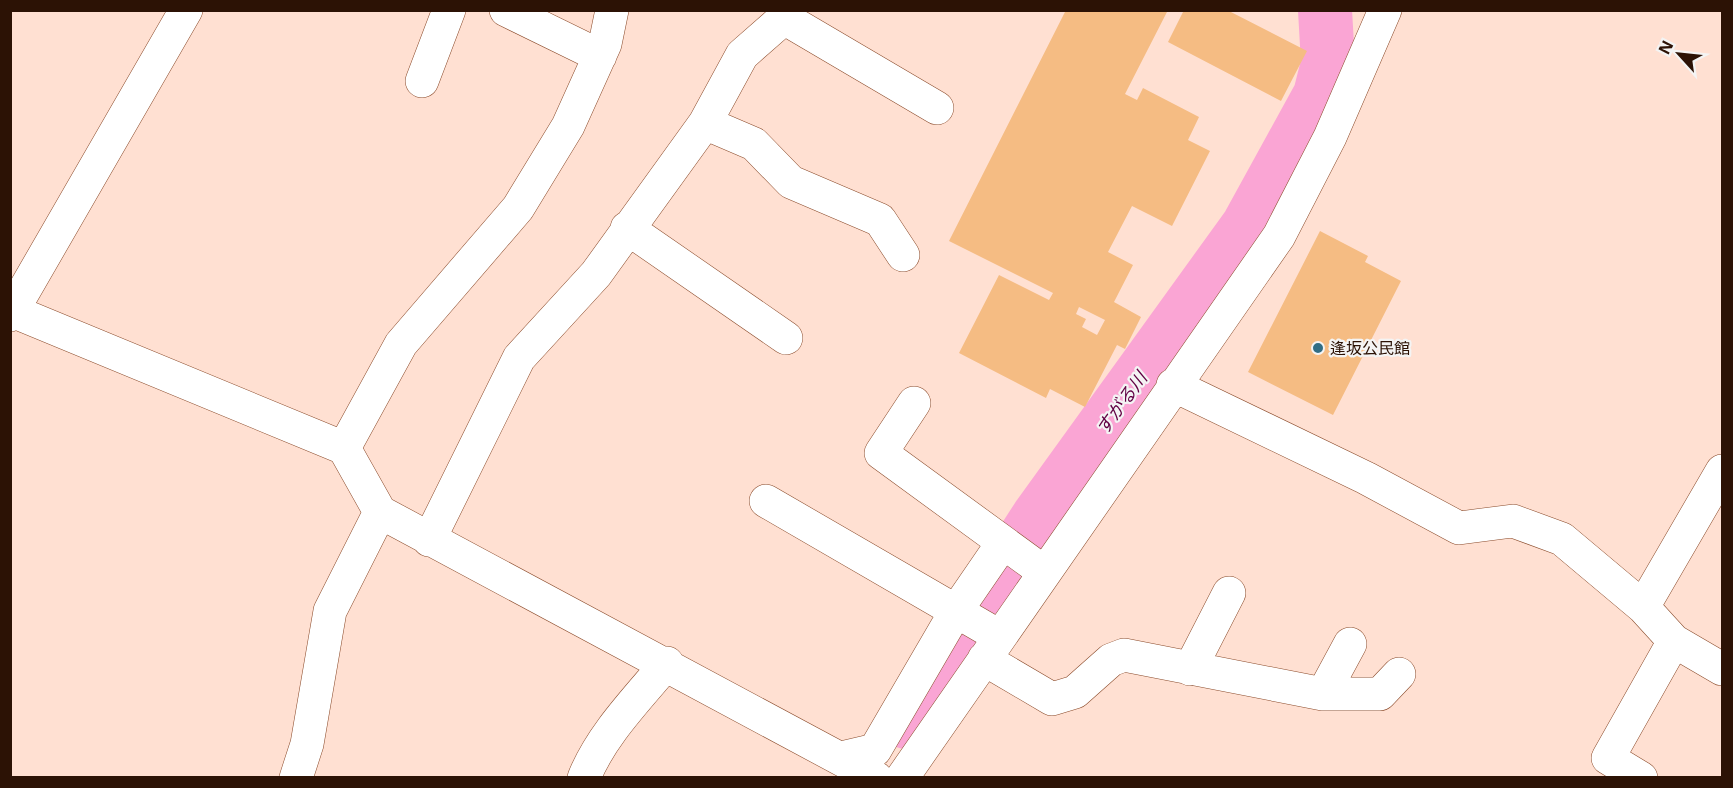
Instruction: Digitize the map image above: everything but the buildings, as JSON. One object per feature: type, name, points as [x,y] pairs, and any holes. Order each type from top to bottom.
[{"type":"street","points":[[186,10],[11,312],[344,448],[380,512],[429,540],[667,663],[859,768],[978,630],[1020,556]]},
{"type":"street","points":[[422,81],[449,10]]},
{"type":"street","points":[[506,10],[600,56]]},
{"type":"street","points":[[344,448],[401,344],[518,208],[568,126],[605,44],[612,10]]},
{"type":"street","points":[[902,777],[978,630],[1020,556],[1173,385],[1279,236],[1330,137],[1385,10]]},
{"type":"street","points":[[429,540],[519,358],[596,273],[705,123],[742,55],[786,14],[937,108]]},
{"type":"street","points":[[705,123],[754,144],[791,182],[880,220],[903,255]]},
{"type":"street","points":[[627,228],[786,338]]},
{"type":"street","points":[[1173,385],[1366,478],[1459,528],[1513,521],[1562,538],[1643,607],[1674,641],[1722,669]]},
{"type":"street","points":[[914,403],[881,453],[1020,556]]},
{"type":"street","points":[[1643,607],[1722,471]]},
{"type":"street","points":[[766,501],[978,630],[1052,699],[1075,692],[1112,660],[1124,655],[1323,694],[1380,694],[1398,674]]},
{"type":"street","points":[[296,777],[307,744],[330,610],[380,512]]},
{"type":"street","points":[[1190,669],[1229,593]]},
{"type":"street","points":[[1641,777],[1608,758],[1674,641]]},
{"type":"street","points":[[1323,694],[1350,644]]},
{"type":"street","points":[[584,777],[627,713],[667,663]]},
{"type":"waterway","name":"すがる川","points":[[906,722],[1038,517],[1248,226],[1320,95],[1328,63],[1325,10]]},
{"type":"place","name":"逢坂公民館","points":[[1318,348]]}]
